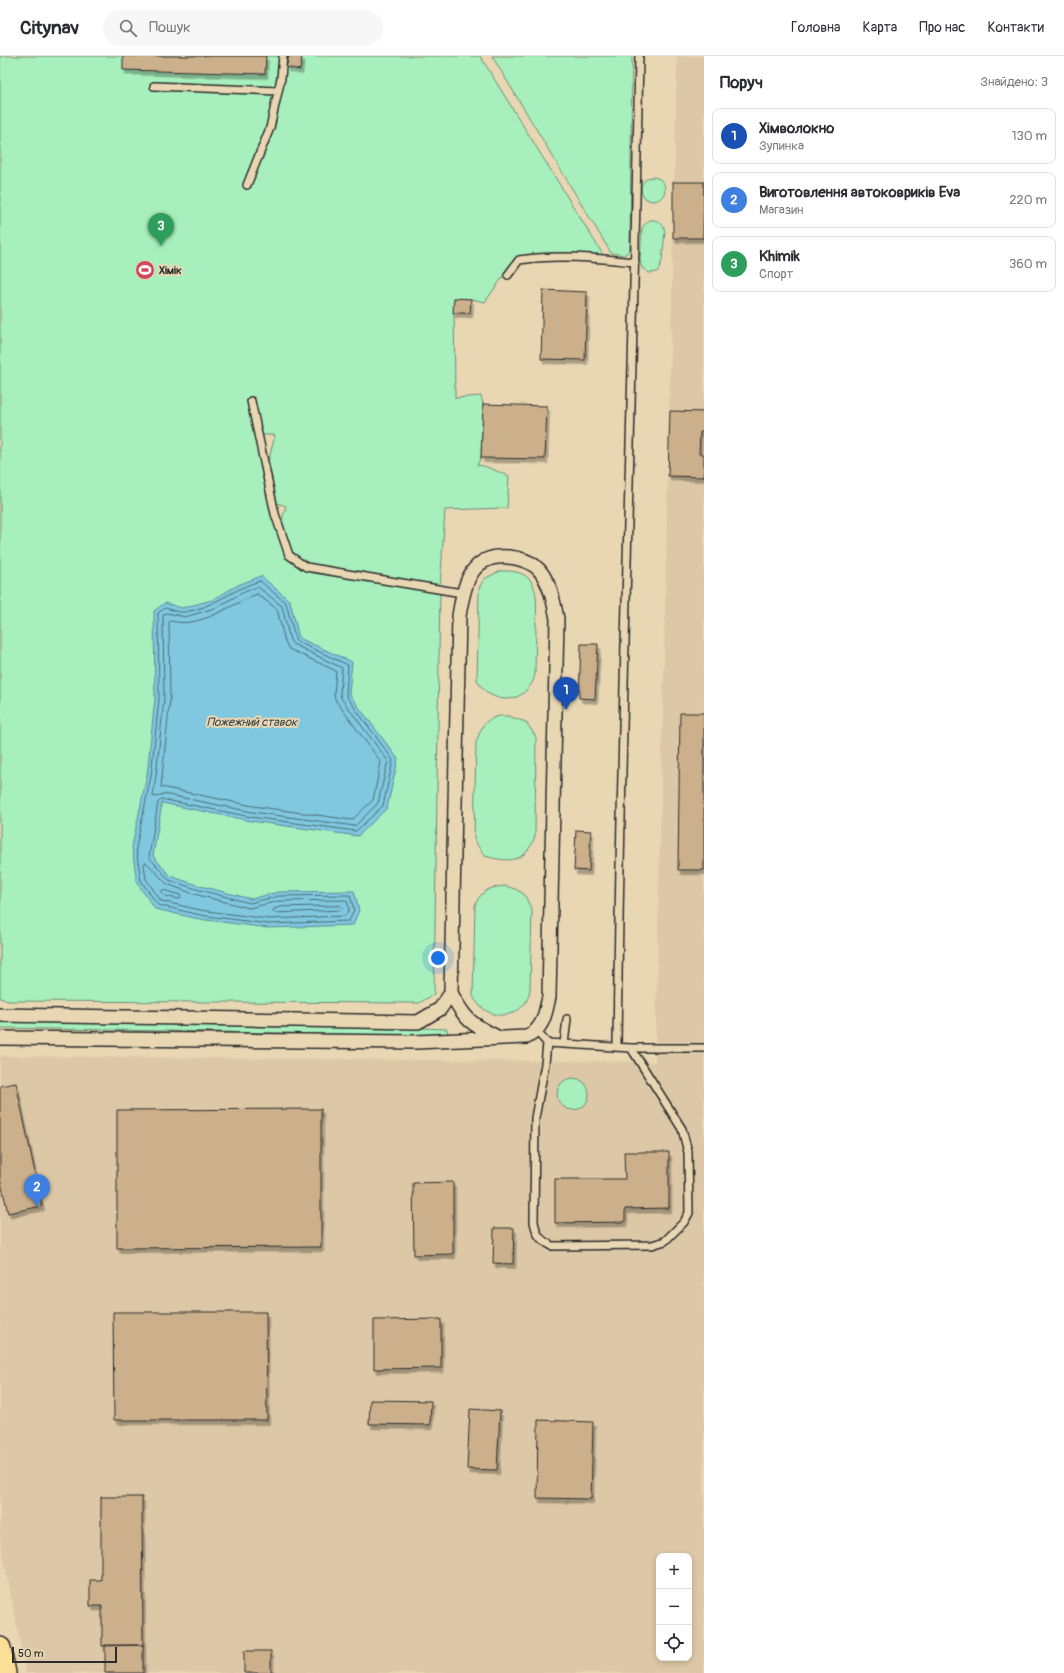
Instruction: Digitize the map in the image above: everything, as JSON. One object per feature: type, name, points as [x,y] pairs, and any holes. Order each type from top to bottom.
[{"type":"main road","points":[[0,1648],[5,1673]]},
{"type":"street","points":[[0,1038],[416,1042],[527,1037],[537,1032],[545,1017],[549,997],[557,619],[553,597],[545,580],[535,566],[518,558],[502,556],[488,560],[476,566],[468,578],[462,593],[459,616],[451,993],[460,1010],[473,1025],[497,1038]]},
{"type":"street","points":[[0,1015],[418,1022],[440,1009],[451,993]]},
{"type":"lane","points":[[247,184],[270,128],[278,91],[282,56]]},
{"type":"lane","points":[[617,1047],[620,833],[639,56]]},
{"type":"lane","points":[[154,86],[278,91]]},
{"type":"lane","points":[[508,275],[519,260],[545,256],[585,257],[635,262]]},
{"type":"lane","points":[[252,401],[275,514],[289,555],[306,567],[462,593]]},
{"type":"lane","points":[[564,1044],[567,1019]]},
{"type":"lane","points":[[537,1032],[547,1043],[631,1048],[704,1048]]},
{"type":"lane","points":[[547,1043],[536,1118],[534,1222],[537,1234],[542,1241],[552,1246],[652,1245],[665,1241],[684,1222],[688,1213],[688,1152],[682,1129],[631,1048]]},
{"type":"shaded area","points":[[677,56],[704,56],[704,1673],[26,1673],[0,1540],[0,1056],[655,1062]]},
{"type":"green space","points":[[0,56],[480,56],[605,258],[547,254],[517,257],[485,302],[454,298],[455,398],[481,396],[483,404],[481,458],[477,465],[484,466],[509,476],[507,508],[445,510],[440,589],[434,994],[419,1003],[8,1001],[0,998]],"holes":[[[259,435],[275,435],[268,463],[277,503],[286,506],[282,520],[291,550],[304,565],[289,555]]]},
{"type":"green space","points":[[492,56],[632,56],[630,250],[624,255],[611,253]]},
{"type":"green space","points":[[653,177],[661,181],[665,189],[661,197],[653,201],[645,197],[641,189],[645,181]]},
{"type":"green space","points":[[650,220],[656,220],[660,223],[665,232],[662,261],[659,269],[657,272],[649,273],[642,268],[640,260],[642,228]]},
{"type":"green space","points":[[500,571],[513,571],[523,574],[529,579],[536,594],[534,679],[524,693],[510,699],[502,699],[488,693],[477,680],[479,588],[484,579]]},
{"type":"green space","points":[[499,716],[508,716],[526,722],[536,737],[535,836],[527,852],[516,859],[509,860],[485,856],[474,840],[476,742],[483,725],[490,719]]},
{"type":"green space","points":[[506,886],[524,894],[532,910],[530,990],[527,1001],[520,1009],[513,1013],[498,1015],[483,1009],[473,996],[475,905],[487,890],[495,887]]},
{"type":"green space","points":[[0,1020],[421,1028],[447,1029],[448,1034],[442,1036],[0,1028]]},
{"type":"green space","points":[[570,1078],[576,1078],[585,1082],[589,1094],[585,1106],[576,1110],[570,1110],[561,1106],[557,1097],[557,1091],[561,1082]]},
{"type":"water","name":"Пожежний ставок","points":[[261,576],[290,601],[299,638],[352,662],[349,694],[398,759],[387,808],[358,836],[251,821],[162,803],[153,856],[170,876],[197,885],[251,899],[278,892],[354,891],[359,910],[353,925],[268,928],[199,919],[155,909],[137,883],[132,847],[147,775],[155,699],[154,611],[165,603],[182,608],[212,600],[238,585]]},
{"type":"building","points":[[123,56],[266,56],[265,74],[123,70]]},
{"type":"building","points":[[289,56],[302,56],[300,70],[286,67]]},
{"type":"building","points":[[673,182],[704,182],[703,238],[673,238]]},
{"type":"building","points":[[543,290],[587,292],[585,360],[541,359]]},
{"type":"building","points":[[454,298],[471,299],[470,313],[453,313]]},
{"type":"building","points":[[483,404],[547,406],[545,459],[481,458]]},
{"type":"building","points":[[670,411],[704,412],[704,432],[700,432],[699,454],[704,454],[704,477],[668,476]]},
{"type":"building","points":[[581,644],[598,644],[595,699],[579,698]]},
{"type":"building","points":[[680,713],[704,713],[704,870],[678,870]]},
{"type":"building","points":[[576,830],[591,831],[589,871],[574,870]]},
{"type":"building","points":[[16,1083],[42,1206],[8,1213],[0,1178],[0,1086]]},
{"type":"building","points":[[321,1109],[321,1247],[117,1248],[117,1110]]},
{"type":"building","points":[[624,1152],[669,1152],[669,1208],[625,1209],[625,1222],[555,1223],[555,1179],[625,1179]]},
{"type":"building","points":[[453,1182],[453,1254],[414,1255],[413,1183]]},
{"type":"building","points":[[494,1228],[514,1228],[513,1264],[493,1263]]},
{"type":"building","points":[[113,1312],[266,1312],[267,1420],[114,1420]]},
{"type":"building","points":[[441,1319],[441,1368],[374,1369],[374,1320]]},
{"type":"building","points":[[370,1400],[431,1401],[430,1425],[369,1424]]},
{"type":"building","points":[[470,1409],[500,1411],[497,1470],[467,1469]]},
{"type":"building","points":[[538,1420],[593,1422],[591,1499],[537,1498]]},
{"type":"building","points":[[101,1497],[142,1497],[143,1645],[102,1646],[102,1606],[90,1606],[90,1580],[101,1580]]},
{"type":"building","points":[[105,1645],[143,1645],[143,1673],[105,1673]]},
{"type":"building","points":[[244,1651],[271,1651],[271,1673],[244,1673]]},
{"type":"place","name":"Khimik","points":[[161,246]]},
{"type":"place","name":"Хімік","points":[[145,270]]},
{"type":"place","name":"Хімволокно","points":[[566,710]]},
{"type":"place","name":"Виготовлення автоковриків Eva","points":[[37,1207]]}]
